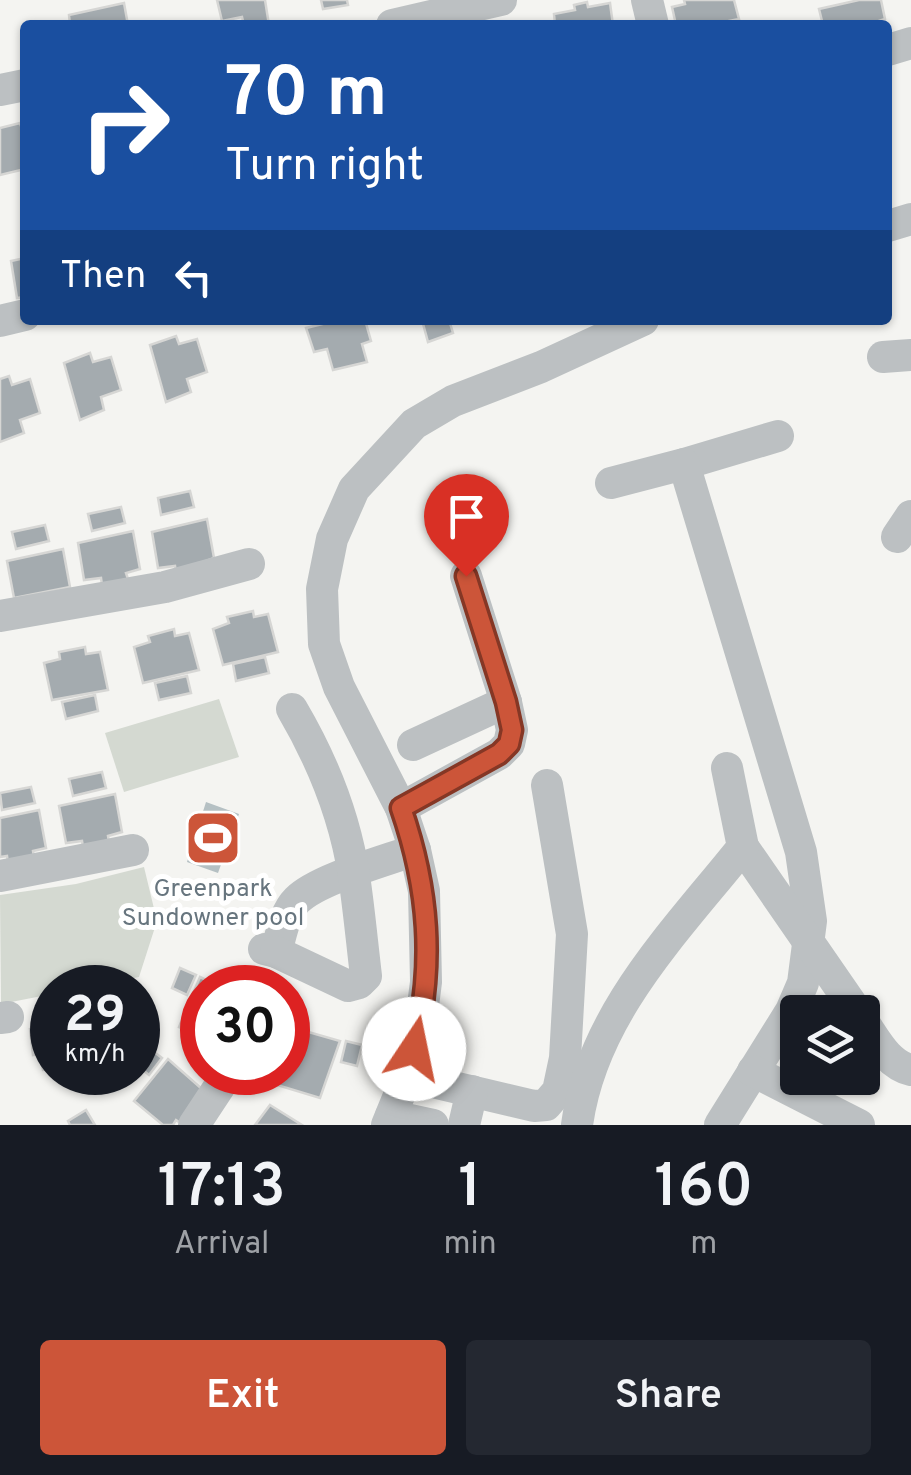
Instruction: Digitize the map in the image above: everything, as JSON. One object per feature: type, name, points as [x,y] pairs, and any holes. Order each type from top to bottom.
[{"type":"street","points":[[414,20],[501,0]]},
{"type":"street","points":[[432,1125],[389,1120],[408,1076],[421,1021],[426,982],[424,891],[416,850],[401,808],[339,687],[324,644],[322,589],[332,539],[354,489],[414,424],[453,401],[541,367],[632,325]]},
{"type":"street","points":[[611,483],[778,436]]},
{"type":"street","points":[[684,464],[800,852],[811,921],[803,982],[790,1011],[720,1125]]},
{"type":"street","points":[[0,616],[165,587],[248,564]]},
{"type":"street","points":[[401,808],[499,754],[509,744],[512,730],[506,702],[466,576]]},
{"type":"street","points":[[413,745],[506,702]]},
{"type":"street","points":[[292,709],[314,746],[338,808],[354,872],[366,976],[348,986],[270,951],[298,899],[323,884],[354,872],[416,850]]},
{"type":"street","points":[[314,746],[357,722]]},
{"type":"street","points":[[727,768],[744,847],[845,995]]},
{"type":"street","points":[[408,1076],[534,1106],[546,1105],[558,1091],[565,1058],[572,934],[547,785]]},
{"type":"street","points":[[576,1125],[585,1080],[615,1016],[635,983],[744,847]]},
{"type":"street","points":[[0,876],[132,850]]},
{"type":"street","points":[[880,1046],[901,1068],[911,1070]]},
{"type":"street","points":[[753,1071],[859,1125]]},
{"type":"street","points":[[464,1125],[472,1092]]},
{"type":"street","points":[[194,1125],[214,1095]]},
{"type":"shaded area","points":[[219,699],[239,757],[124,792],[105,733]]},
{"type":"shaded area","name":"Greenpark Sundowner pool","points":[[206,802],[239,814],[218,873],[187,862]]},
{"type":"shaded area","points":[[144,867],[157,921],[143,965],[30,965],[30,998],[1,1004],[0,895],[76,884]]},
{"type":"building","points":[[217,0],[265,0],[268,20],[222,20]]},
{"type":"building","points":[[321,0],[347,0],[348,5],[323,9]]},
{"type":"building","points":[[684,0],[734,0],[739,19],[675,20],[672,7],[685,4]]},
{"type":"building","points":[[859,0],[881,0],[885,19],[822,20],[819,9]]},
{"type":"building","points":[[124,3],[127,20],[70,20],[69,15]]},
{"type":"building","points":[[610,3],[612,20],[555,20],[554,14],[575,10],[574,5]]},
{"type":"building","points":[[20,123],[20,170],[0,175],[0,128]]},
{"type":"building","points":[[20,259],[20,298],[17,298],[11,261]]},
{"type":"building","points":[[366,325],[371,341],[362,344],[367,362],[333,370],[327,349],[314,352],[306,328]]},
{"type":"building","points":[[423,325],[451,325],[453,333],[428,342]]},
{"type":"building","points":[[176,336],[179,344],[197,339],[207,372],[187,379],[191,392],[166,402],[150,345]]},
{"type":"building","points":[[90,353],[93,362],[111,357],[121,390],[101,397],[104,410],[80,420],[64,363]]},
{"type":"building","points":[[9,376],[12,385],[30,379],[40,413],[20,420],[24,433],[0,442],[0,379]]},
{"type":"building","points":[[190,491],[194,507],[161,515],[158,498]]},
{"type":"building","points":[[121,507],[125,523],[92,531],[88,514]]},
{"type":"building","points":[[207,519],[214,558],[176,573],[175,566],[158,568],[152,532]]},
{"type":"building","points":[[45,525],[49,541],[16,549],[12,532]]},
{"type":"building","points":[[133,531],[140,569],[126,573],[128,579],[102,585],[101,578],[84,580],[78,543]]},
{"type":"building","points":[[63,549],[70,587],[14,598],[7,561]]},
{"type":"building","points":[[253,611],[254,617],[268,614],[278,652],[223,665],[213,629],[229,623],[227,617]]},
{"type":"building","points":[[174,629],[175,636],[189,633],[199,670],[143,683],[134,647],[150,642],[148,636]]},
{"type":"building","points":[[85,647],[86,654],[100,652],[108,690],[52,700],[44,663],[60,659],[59,652]]},
{"type":"building","points":[[265,657],[269,673],[236,681],[233,664]]},
{"type":"building","points":[[187,676],[191,693],[159,700],[155,683]]},
{"type":"building","points":[[95,695],[98,711],[66,719],[62,702]]},
{"type":"building","points":[[102,772],[106,788],[73,796],[69,779]]},
{"type":"building","points":[[31,787],[35,803],[2,810],[0,793]]},
{"type":"building","points":[[115,794],[122,832],[108,836],[109,842],[83,847],[82,841],[66,843],[59,806]]},
{"type":"building","points":[[39,810],[46,848],[33,851],[34,858],[8,863],[7,856],[0,857],[0,818]]},
{"type":"building","points":[[180,968],[180,992],[172,988]]},
{"type":"building","points":[[310,1032],[340,1041],[320,1098],[310,1095]]},
{"type":"building","points":[[346,1041],[362,1045],[357,1066],[341,1062]]},
{"type":"building","points":[[168,1059],[180,1070],[180,1095],[199,1095],[183,1125],[176,1120],[173,1125],[163,1125],[134,1101],[139,1095],[160,1095],[160,1069]]},
{"type":"building","points":[[270,1105],[302,1125],[255,1125]]},
{"type":"building","points":[[86,1110],[95,1125],[70,1125],[68,1121]]},
{"type":"place","name":"Greenpark Sundowner pool","points":[[213,838]]},
{"type":"route","points":[[414,1049],[426,982],[424,891],[416,850],[401,808],[499,754],[509,744],[512,730],[466,576]]}]
